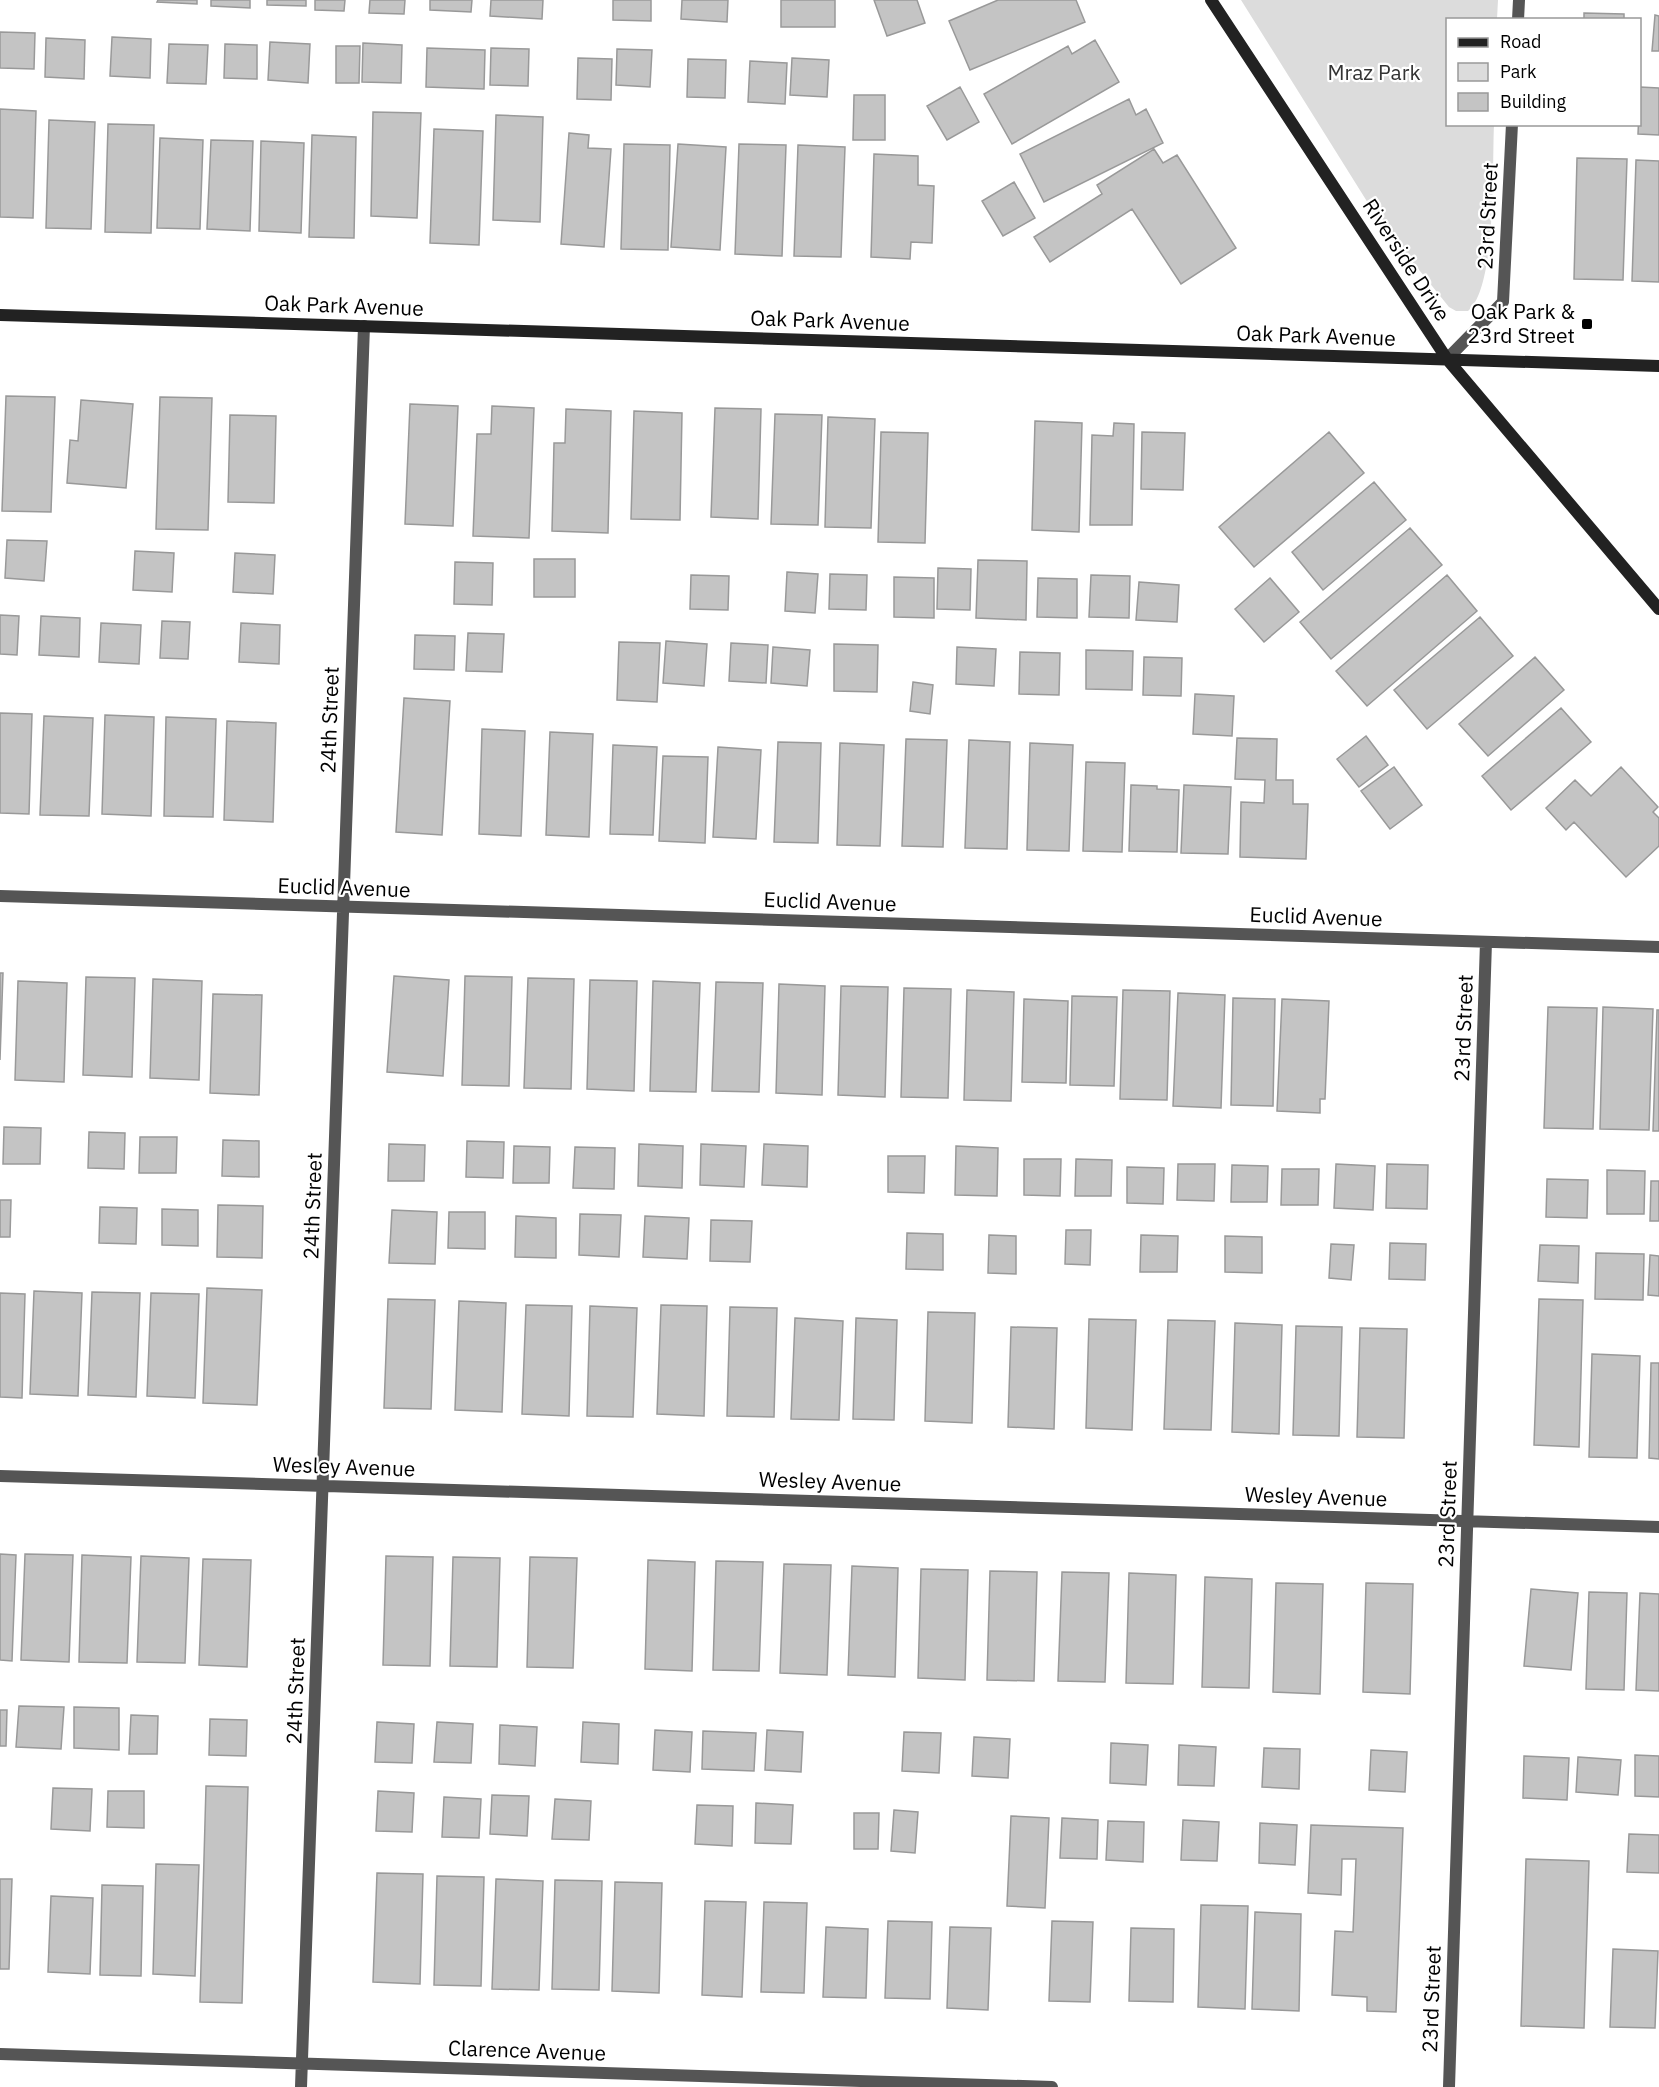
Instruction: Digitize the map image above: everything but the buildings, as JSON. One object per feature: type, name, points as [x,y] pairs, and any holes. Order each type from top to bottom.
[{"type":"street","name":"Riverside Drive","points":[[1211,0],[1447,359],[1659,609]]},
{"type":"street","points":[[1518,18],[1519,0]]},
{"type":"street","name":"23rd Street","points":[[1447,359],[1503,302],[1512,126]]},
{"type":"street","name":"Oak Park Avenue","points":[[0,315],[1659,366]]},
{"type":"street","name":"24th Street","points":[[301,2087],[363,326]]},
{"type":"street","name":"Euclid Avenue","points":[[0,897],[1659,947]]},
{"type":"street","name":"23rd Street","points":[[1449,2087],[1486,942]]},
{"type":"street","name":"Wesley Avenue","points":[[0,1476],[1659,1527]]},
{"type":"street","name":"Clarence Avenue","points":[[0,2054],[1053,2087]]},
{"type":"green space","name":"Mraz Park","points":[[1241,0],[1498,0],[1497,18],[1446,18],[1446,126],[1494,126],[1493,195],[1488,252],[1484,277],[1477,298],[1468,311],[1456,311],[1449,307],[1378,219]]},
{"type":"place","name":"Oak Park & 23rd Street","points":[[1587,324]]}]
